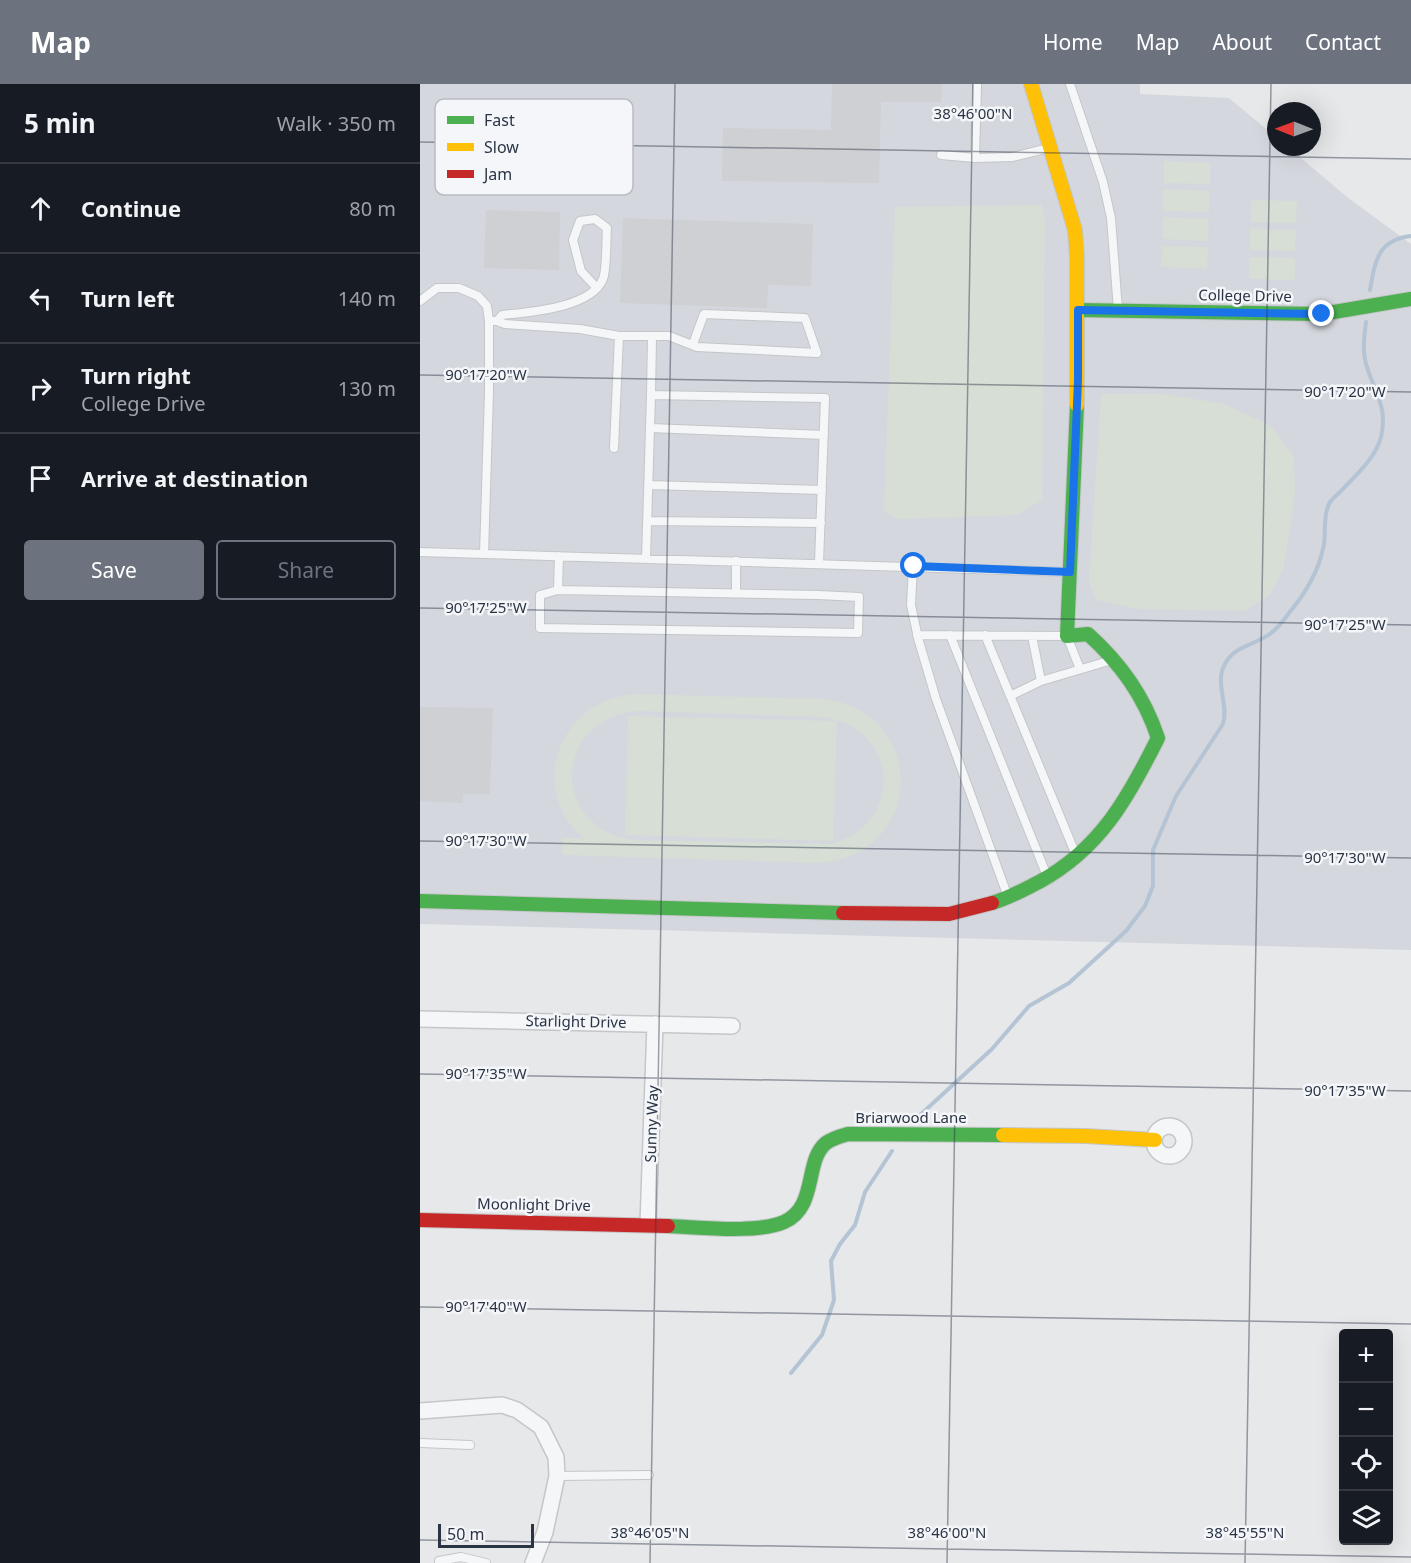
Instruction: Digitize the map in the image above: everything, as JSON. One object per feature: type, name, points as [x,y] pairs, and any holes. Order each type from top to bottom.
[{"type":"street","points":[[420,901],[948,914],[1009,898],[1047,877],[1087,848],[1112,821],[1136,782],[1158,738],[1151,712],[1142,695],[1110,652],[1088,634],[1067,636],[1078,380],[1075,230],[1031,84]]},
{"type":"street","name":"College Drive","points":[[1078,310],[1322,314],[1358,310],[1411,299]]},
{"type":"street","name":"Starlight Drive","points":[[420,1019],[732,1026]]},
{"type":"street","name":"Sunny Way","points":[[648,1224],[655,1024]]},
{"type":"street","name":"Briarwood Lane","points":[[648,1224],[758,1228],[773,1226],[790,1219],[805,1202],[817,1156],[826,1143],[849,1134],[1085,1136],[1155,1140]]},
{"type":"street","name":"Moonlight Drive","points":[[420,1220],[648,1224]]},
{"type":"street","points":[[420,1411],[502,1405],[517,1410],[541,1427],[556,1456],[557,1476],[545,1532],[533,1563]]},
{"type":"lane","points":[[975,158],[977,84]]},
{"type":"lane","points":[[1070,84],[1103,182],[1111,218],[1118,310]]},
{"type":"lane","points":[[941,155],[975,158],[1012,157],[1049,148]]},
{"type":"lane","points":[[493,321],[502,315],[564,305],[593,292],[603,278],[607,228],[595,219],[580,220],[573,240],[581,271],[596,287]]},
{"type":"lane","points":[[420,301],[437,288],[459,288],[478,296],[487,306],[493,321],[484,554]]},
{"type":"lane","points":[[493,321],[505,324],[580,329],[619,336],[669,336],[697,347],[817,353],[805,318],[704,314],[693,344]]},
{"type":"lane","points":[[614,448],[619,336]]},
{"type":"lane","points":[[646,560],[652,337]]},
{"type":"lane","points":[[651,395],[825,398],[819,563]]},
{"type":"lane","points":[[650,428],[824,435]]},
{"type":"lane","points":[[648,484],[822,490]]},
{"type":"lane","points":[[648,521],[820,524]]},
{"type":"lane","points":[[420,552],[1070,572]]},
{"type":"lane","points":[[558,590],[559,556]]},
{"type":"lane","points":[[736,561],[736,594]]},
{"type":"lane","points":[[914,566],[911,605],[917,635],[936,699],[1009,898]]},
{"type":"lane","points":[[558,590],[859,597],[858,633],[540,628],[540,595],[558,590]]},
{"type":"lane","points":[[917,635],[1067,636],[1080,669]]},
{"type":"lane","points":[[950,635],[1047,877]]},
{"type":"lane","points":[[985,635],[1076,857]]},
{"type":"lane","points":[[1032,636],[1041,681]]},
{"type":"lane","points":[[1010,696],[1041,681],[1114,659]]},
{"type":"lane","points":[[420,1443],[470,1445]]},
{"type":"lane","points":[[557,1476],[649,1475]]},
{"type":"lane","points":[[439,1563],[439,1561],[461,1557],[486,1563]]},
{"type":"shaded area","points":[[420,84],[1140,84],[1140,94],[1229,98],[1267,130],[1267,156],[1299,156],[1347,197],[1411,244],[1411,950],[420,924]]},
{"type":"shaded area","points":[[1164,161],[1210,163],[1210,184],[1164,183]]},
{"type":"shaded area","points":[[1163,189],[1209,191],[1209,212],[1163,211]]},
{"type":"shaded area","points":[[1251,200],[1297,201],[1296,223],[1251,222]]},
{"type":"shaded area","points":[[1042,205],[1045,221],[1042,500],[1017,515],[898,519],[884,511],[895,207]]},
{"type":"shaded area","points":[[1163,217],[1209,219],[1208,241],[1162,239]]},
{"type":"shaded area","points":[[1250,228],[1296,230],[1295,251],[1250,250]]},
{"type":"shaded area","points":[[1162,246],[1208,247],[1207,269],[1161,267]]},
{"type":"shaded area","points":[[1250,257],[1295,258],[1295,280],[1249,279]]},
{"type":"shaded area","points":[[1101,394],[1164,394],[1225,404],[1271,426],[1294,456],[1295,495],[1283,570],[1269,596],[1244,611],[1137,609],[1096,600],[1089,583]]},
{"type":"shaded area","points":[[637,694],[824,699],[858,709],[882,729],[896,754],[901,782],[896,810],[880,835],[856,854],[821,863],[562,855],[562,838],[583,838],[566,817],[556,794],[555,771],[560,748],[571,728],[588,711],[610,699]],"holes":[[[637,711],[822,717],[848,724],[866,738],[878,756],[884,776],[881,797],[872,817],[855,833],[831,844],[635,840],[607,832],[588,817],[576,797],[572,775],[577,753],[589,733],[609,718]]]},
{"type":"shaded area","points":[[628,716],[837,721],[833,841],[625,835]]},
{"type":"building","points":[[832,84],[942,84],[941,102],[881,102],[879,183],[722,181],[723,128],[831,130]]},
{"type":"building","points":[[486,210],[560,212],[559,270],[484,268]]},
{"type":"building","points":[[623,218],[813,224],[811,286],[768,285],[767,308],[620,303]]},
{"type":"building","points":[[420,707],[493,708],[490,794],[463,794],[463,803],[420,801]]},
{"type":"waterway","points":[[1370,290],[1376,262],[1384,247],[1400,238],[1411,236]]},
{"type":"waterway","points":[[919,1116],[992,1049],[1029,1006],[1069,983],[1126,931],[1145,906],[1153,886],[1153,850],[1176,796],[1223,724],[1221,680],[1224,666],[1239,649],[1274,631],[1300,599],[1321,558],[1326,515],[1330,502],[1364,466],[1378,445],[1383,417],[1380,401],[1364,356],[1366,322]]},
{"type":"waterway","points":[[791,1373],[822,1335],[834,1300],[831,1261],[840,1244],[855,1225],[865,1192],[892,1151]]},
{"type":"traffic: fast","points":[[1078,310],[1322,314],[1411,299]]},
{"type":"traffic: fast","points":[[992,903],[1022,891],[1060,869],[1096,838],[1123,801],[1158,738],[1146,708],[1111,657],[1088,634],[1067,636],[1077,405]]},
{"type":"traffic: fast","points":[[420,901],[843,913]]},
{"type":"traffic: fast","points":[[668,1226],[743,1229],[772,1226],[784,1222],[795,1215],[802,1206],[819,1151],[829,1141],[848,1134],[1003,1135]]},
{"type":"traffic: slow","points":[[1031,84],[1075,230],[1077,405]]},
{"type":"traffic: slow","points":[[1003,1135],[1155,1140]]},
{"type":"traffic: jam","points":[[843,913],[949,914],[992,903]]},
{"type":"traffic: jam","points":[[420,1220],[668,1226]]},
{"type":"route","points":[[914,566],[1070,572],[1078,380],[1078,310],[1322,314]]}]
